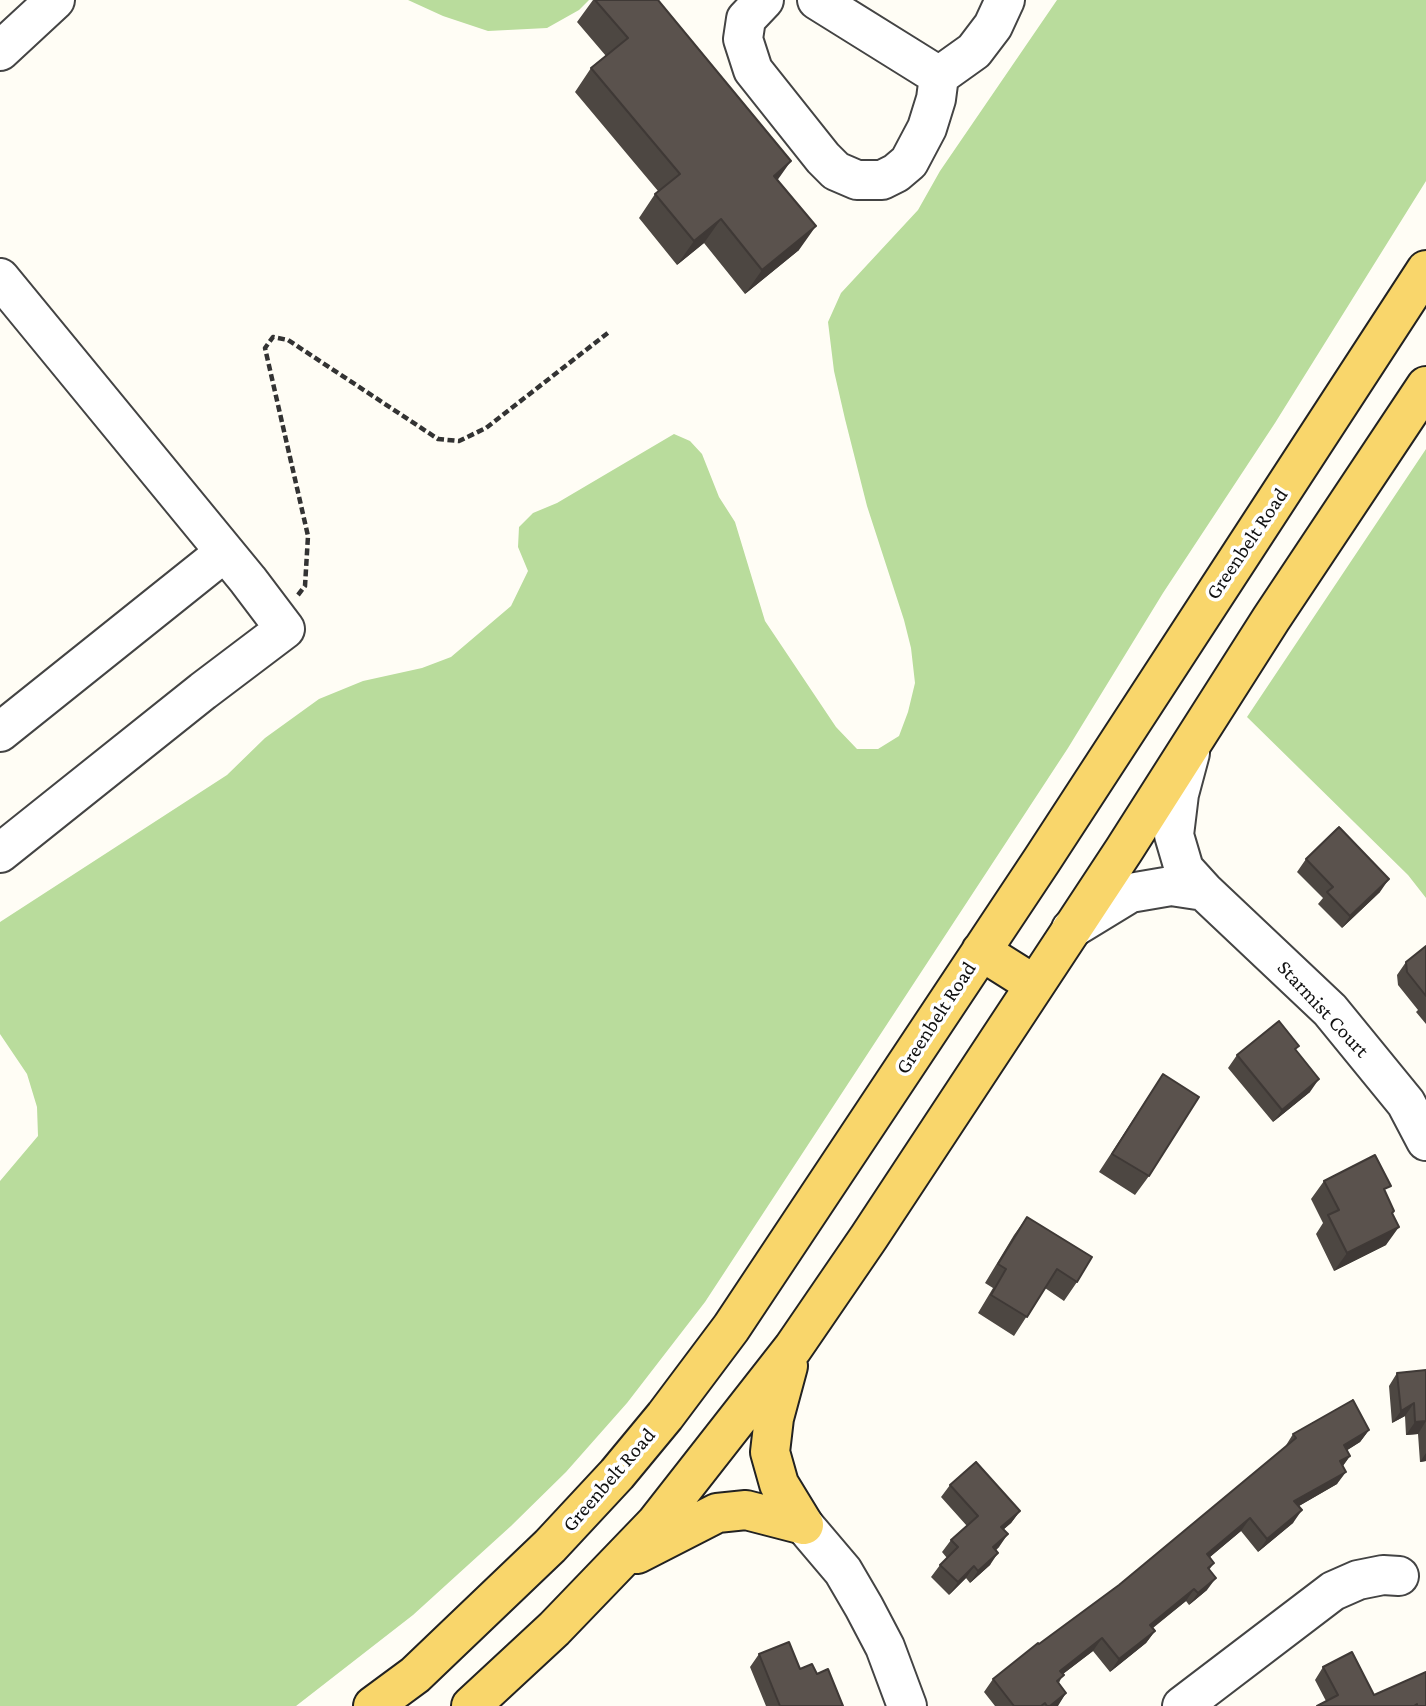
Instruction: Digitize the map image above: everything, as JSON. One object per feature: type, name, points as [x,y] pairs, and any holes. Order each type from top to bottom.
[{"type":"main road","name":"Greenbelt Road","points":[[373,1706],[415,1675],[550,1546],[617,1474],[665,1416],[731,1328],[1426,270]]},
{"type":"main road","points":[[471,1706],[554,1629],[656,1522],[793,1348],[847,1271],[1426,386]]},
{"type":"main road","points":[[981,951],[1035,985]]},
{"type":"main road","points":[[793,1348],[774,1418],[769,1452],[779,1484],[804,1525]]},
{"type":"main road","points":[[616,1564],[718,1513],[746,1510],[804,1525]]},
{"type":"street","points":[[0,51],[55,0]]},
{"type":"street","points":[[764,0],[746,19],[743,39],[753,70],[823,158],[836,170],[857,180],[882,180],[909,162],[927,128],[936,99],[939,76],[974,51],[993,26],[1005,0]]},
{"type":"street","points":[[817,0],[939,76]]},
{"type":"street","points":[[0,278],[225,552],[291,613],[203,691],[0,853]]},
{"type":"street","points":[[0,732],[225,552]]},
{"type":"street","name":"Starmist Court","points":[[1194,740],[1179,794],[1174,835],[1184,869],[1330,1010],[1406,1103],[1426,1141]]},
{"type":"street","points":[[1072,929],[1130,893],[1171,886],[1204,891]]},
{"type":"street","points":[[804,1525],[843,1570],[885,1647],[907,1706]]},
{"type":"street","points":[[1182,1706],[1333,1591],[1358,1580],[1383,1575],[1399,1576]]},
{"type":"path","points":[[291,613],[305,586],[308,536],[265,348],[273,337],[288,340],[439,439],[459,441],[486,428],[610,332]]},
{"type":"green space","points":[[408,0],[589,0],[579,10],[547,28],[488,31],[443,16]]},
{"type":"green space","points":[[1057,0],[1426,0],[1426,181],[1275,423],[1163,593],[1068,748],[705,1302],[627,1403],[566,1472],[413,1615],[296,1706],[0,1706],[0,1181],[38,1136],[37,1107],[27,1074],[0,1034],[0,922],[227,775],[265,738],[319,699],[363,681],[422,668],[451,657],[511,606],[528,571],[518,547],[519,527],[533,513],[557,503],[674,434],[690,441],[702,454],[719,497],[735,522],[765,621],[836,727],[857,749],[878,749],[899,736],[915,683],[911,648],[867,506],[834,371],[828,322],[841,293],[918,210],[940,171]]},
{"type":"green space","points":[[1426,449],[1426,898],[1408,875],[1247,717]]},
{"type":"building","points":[[595,0],[658,0],[791,161],[774,176],[816,226],[762,270],[721,219],[694,241],[655,194],[680,174],[591,68],[628,38]]},
{"type":"building","points":[[1339,827],[1389,879],[1350,916],[1327,892],[1333,887],[1306,859]]},
{"type":"building","points":[[1426,946],[1426,996],[1407,972],[1406,962]]},
{"type":"building","points":[[1279,1021],[1299,1046],[1295,1049],[1319,1079],[1282,1110],[1237,1055]]},
{"type":"building","points":[[1163,1074],[1199,1097],[1149,1176],[1112,1154]]},
{"type":"building","points":[[1375,1155],[1391,1186],[1384,1189],[1399,1227],[1347,1253],[1328,1215],[1339,1210],[1324,1181]]},
{"type":"building","points":[[1027,1217],[1092,1257],[1077,1282],[1057,1269],[1027,1317],[991,1295],[1006,1269],[998,1264]]},
{"type":"building","points":[[1426,1370],[1426,1421],[1415,1422],[1414,1403],[1401,1411],[1397,1373]]},
{"type":"building","points":[[1353,1400],[1369,1430],[1344,1445],[1350,1456],[1340,1461],[1346,1472],[1294,1501],[1302,1510],[1267,1539],[1250,1518],[1207,1554],[1214,1563],[1208,1568],[1216,1578],[1198,1593],[1194,1589],[1150,1625],[1155,1631],[1119,1659],[1102,1638],[1060,1671],[1064,1675],[1057,1681],[1066,1693],[1050,1706],[1045,1703],[1041,1706],[1014,1706],[993,1679],[1119,1585],[1296,1438],[1293,1434]]},
{"type":"building","points":[[976,1462],[1020,1511],[1001,1527],[1008,1534],[993,1547],[998,1553],[978,1571],[974,1566],[958,1582],[940,1565],[958,1547],[951,1540],[978,1516],[950,1485]]},
{"type":"building","points":[[789,1642],[800,1669],[812,1664],[817,1674],[828,1669],[843,1706],[780,1706],[759,1654]]},
{"type":"building","points":[[1352,1652],[1374,1695],[1426,1672],[1426,1706],[1317,1706],[1338,1695],[1323,1667]]}]
